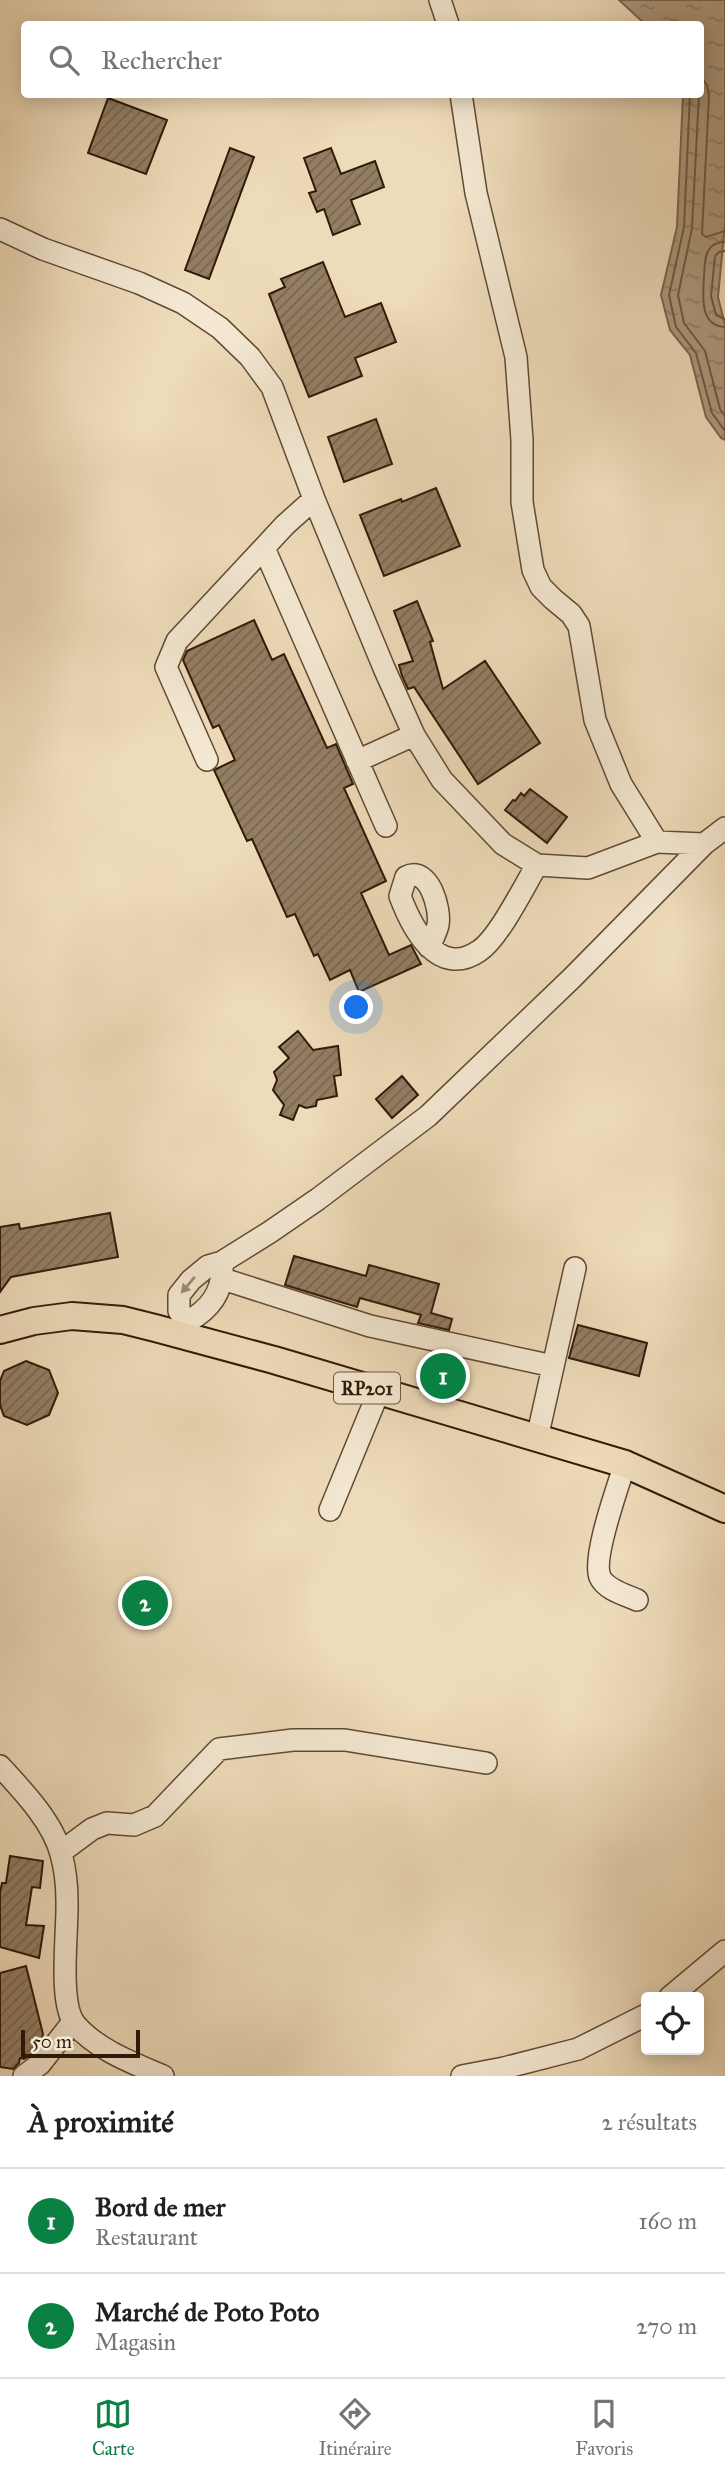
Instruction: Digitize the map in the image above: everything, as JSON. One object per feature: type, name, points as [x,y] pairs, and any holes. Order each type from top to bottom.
[{"type":"main road","name":"RP201","points":[[0,1314],[34,1305],[72,1302],[120,1306],[379,1391],[625,1464],[725,1508]]},
{"type":"main road","name":"RP201","points":[[0,1330],[34,1321],[72,1316],[185,1329],[222,1329],[632,1452],[725,1493]]},
{"type":"street","points":[[440,0],[447,21]]},
{"type":"street","points":[[462,98],[476,192],[516,357],[522,440],[522,502],[533,570],[541,587],[571,614],[579,626],[595,720],[621,784],[657,842]]},
{"type":"street","points":[[0,229],[43,249],[139,283],[183,303],[220,328],[250,357],[272,387],[314,499],[414,735],[442,780],[503,844],[537,865],[588,868],[657,842],[704,844]]},
{"type":"street","points":[[208,760],[166,667],[177,641],[314,499]]},
{"type":"street","points":[[264,548],[386,826]]},
{"type":"street","points":[[357,761],[414,735]]},
{"type":"street","points":[[553,1366],[370,1326],[223,1270],[208,1266],[191,1280],[179,1295],[179,1311],[185,1329],[204,1313],[223,1270],[428,1116],[562,988],[704,844],[725,828]]},
{"type":"street","points":[[429,947],[443,958],[454,961],[479,951],[493,937],[537,865]]},
{"type":"street","points":[[540,1425],[575,1268]]},
{"type":"street","points":[[330,1510],[379,1391]]},
{"type":"street","points":[[625,1464],[608,1518],[598,1569],[601,1580],[611,1588],[637,1600]]},
{"type":"street","points":[[61,1853],[93,1829],[107,1823],[134,1825],[155,1816],[219,1749],[293,1740],[345,1740],[486,1763]]},
{"type":"street","points":[[0,1766],[42,1816],[61,1853],[67,1900],[64,1955],[66,1992],[74,2022],[95,2041],[119,2056],[163,2076]]},
{"type":"street","points":[[676,1992],[725,1951]]},
{"type":"street","points":[[462,2076],[578,2049],[641,2018]]},
{"type":"street","points":[[24,2076],[40,2064],[74,2022]]},
{"type":"water","points":[[619,0],[725,0],[725,224],[718,297],[725,325],[725,440],[706,417],[690,355],[670,330],[661,295],[677,227],[683,98],[704,98],[704,21],[642,21]]},
{"type":"building","points":[[108,98],[167,120],[146,174],[88,153]]},
{"type":"building","points":[[230,148],[254,157],[209,279],[185,270]]},
{"type":"building","points":[[331,148],[341,174],[375,161],[384,187],[351,200],[360,224],[333,235],[324,209],[317,212],[309,193],[316,191],[304,158]]},
{"type":"building","points":[[323,262],[345,317],[381,303],[396,342],[355,358],[362,376],[309,397],[269,294],[285,287],[281,279]]},
{"type":"building","points":[[376,419],[392,464],[344,482],[328,437]]},
{"type":"building","points":[[436,488],[460,546],[384,576],[360,515]]},
{"type":"building","points":[[417,601],[433,641],[430,642],[443,689],[485,661],[540,743],[478,784],[414,687],[408,689],[402,676],[399,665],[413,661],[394,611]]},
{"type":"building","points":[[254,620],[272,660],[284,654],[327,748],[336,744],[353,784],[344,788],[386,881],[361,893],[389,955],[411,945],[421,964],[359,992],[350,970],[330,980],[318,954],[314,956],[295,914],[287,917],[252,839],[247,841],[214,770],[235,760],[219,725],[213,728],[183,660],[187,651]]},
{"type":"building","points":[[530,789],[567,817],[547,843],[505,810],[521,793],[524,796]]},
{"type":"building","points":[[298,1031],[313,1050],[338,1046],[341,1075],[334,1076],[337,1096],[317,1100],[316,1106],[306,1108],[299,1105],[293,1120],[280,1115],[284,1105],[273,1090],[277,1080],[274,1072],[289,1058],[279,1047]]},
{"type":"building","points":[[402,1076],[418,1095],[392,1118],[376,1099]]},
{"type":"building","points":[[110,1213],[118,1257],[11,1277],[0,1292],[0,1227],[19,1224],[20,1229]]},
{"type":"building","points":[[294,1256],[366,1276],[369,1265],[439,1284],[431,1313],[452,1319],[449,1330],[418,1323],[421,1315],[360,1298],[357,1307],[285,1285]]},
{"type":"building","points":[[578,1325],[647,1343],[639,1376],[569,1358]]},
{"type":"building","points":[[26,1361],[49,1370],[58,1393],[49,1415],[27,1425],[4,1416],[0,1405],[0,1381],[4,1371]]},
{"type":"building","points":[[10,1856],[43,1861],[40,1888],[32,1887],[26,1925],[44,1926],[39,1958],[0,1947],[0,1892],[2,1883],[6,1883]]},
{"type":"building","points":[[26,1966],[43,2034],[31,2055],[20,2058],[13,2069],[0,2067],[0,1973]]},
{"type":"place","name":"Bord de mer","points":[[443,1376]]},
{"type":"place","name":"Marché de Poto Poto","points":[[145,1603]]}]
